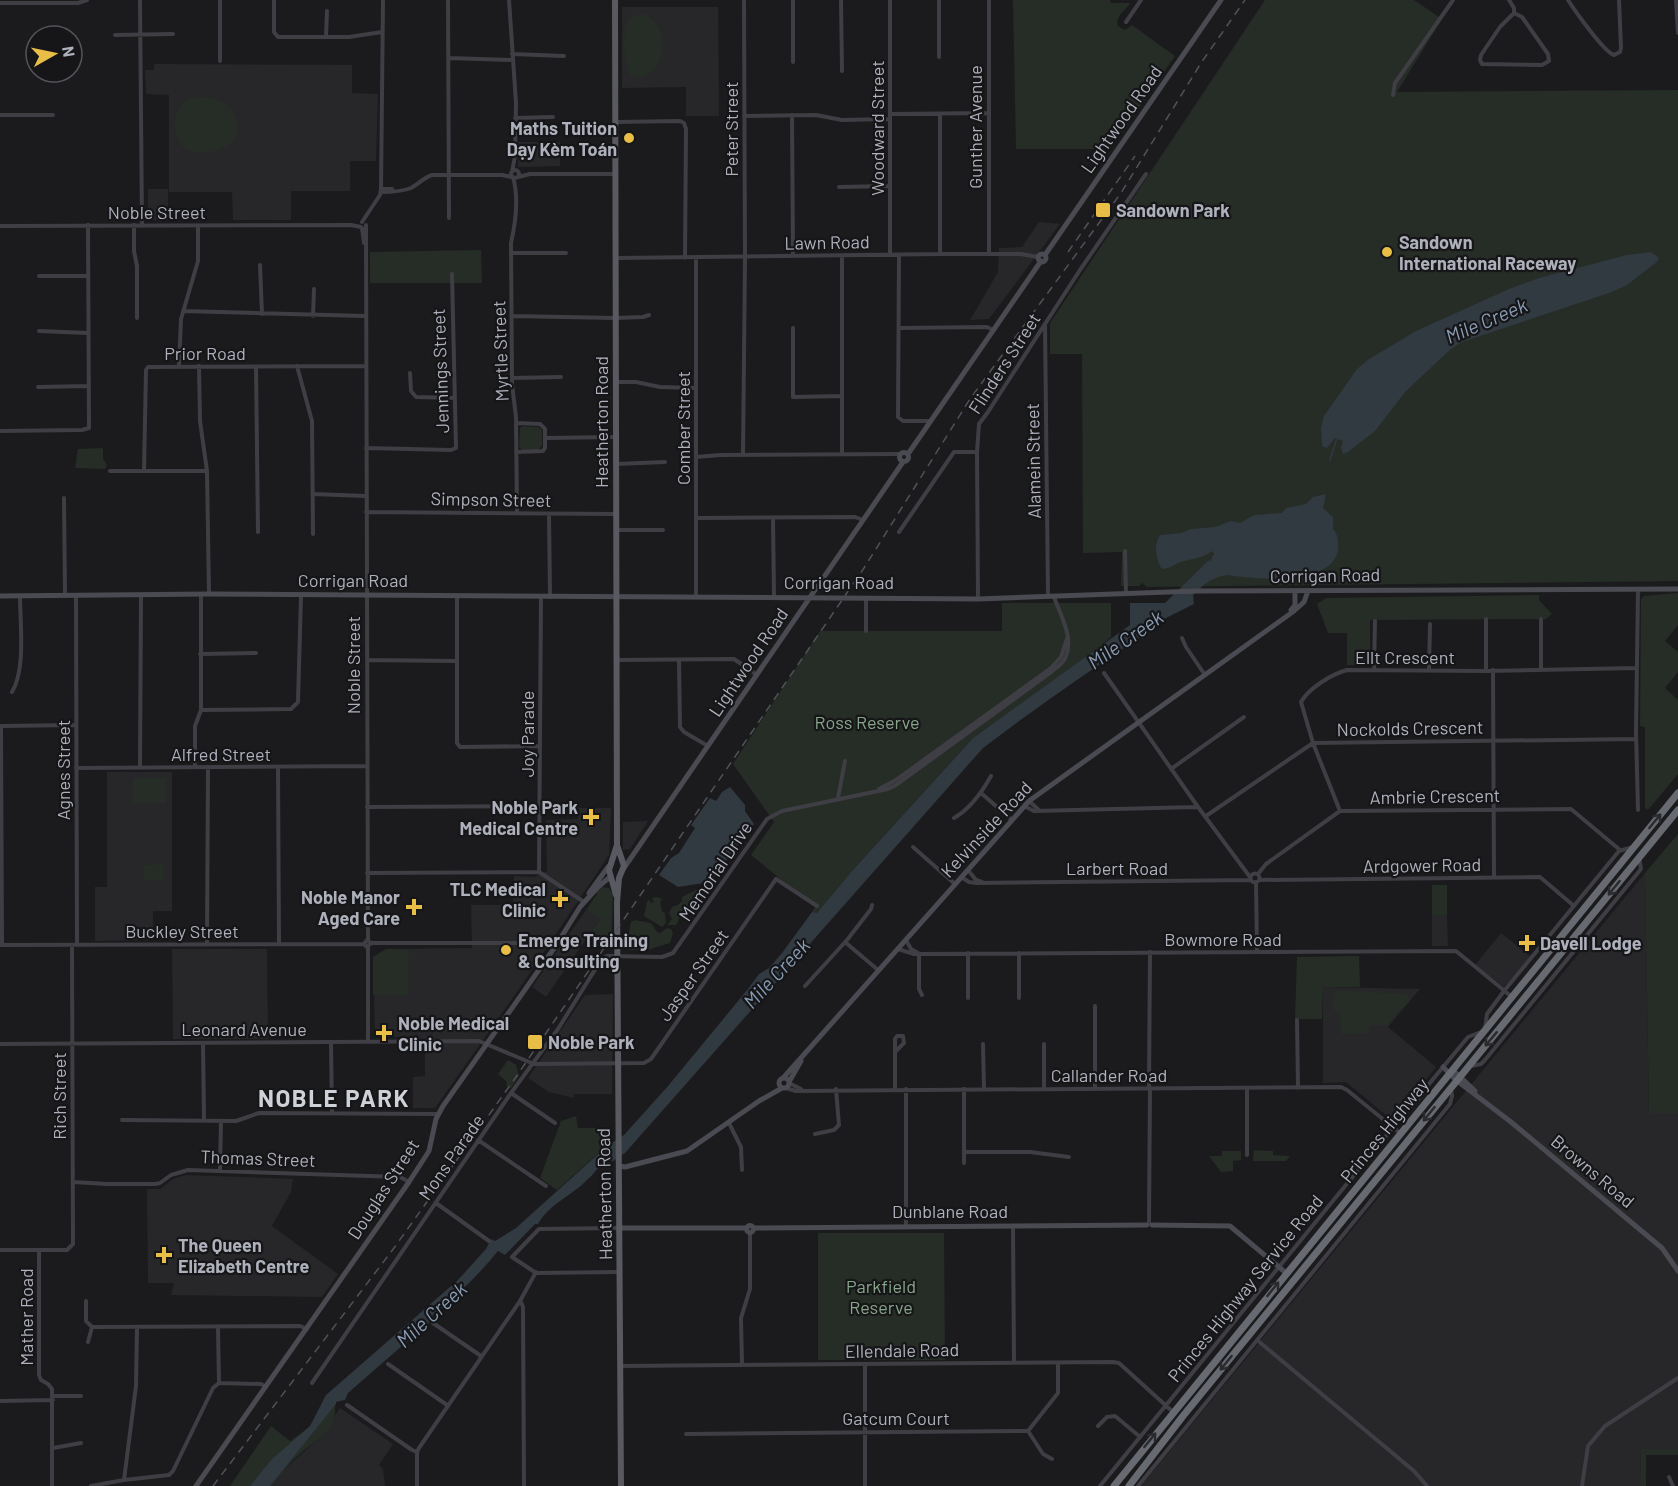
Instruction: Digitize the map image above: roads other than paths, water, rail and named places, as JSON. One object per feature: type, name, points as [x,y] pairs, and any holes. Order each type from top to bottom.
[{"type":"highway","name":"Princes Highway","points":[[1114,1486],[1678,793]]},
{"type":"highway","name":"Princes Highway","points":[[1129,1486],[1183,1416],[1678,810]]},
{"type":"highway","points":[[1512,997],[1519,1003]]},
{"type":"highway","points":[[1503,1008],[1511,1014]]},
{"type":"highway","points":[[1286,1274],[1294,1273],[1318,1244],[1336,1229]]},
{"type":"highway","points":[[1173,1412],[1183,1416]]},
{"type":"main road","name":"Heatherton Road","points":[[615,0],[617,845],[624,864],[619,878],[617,902],[621,1486]]},
{"type":"main road","name":"Lightwood Road","points":[[1039,259],[1040,254],[1045,255],[1221,0]]},
{"type":"main road","points":[[908,454],[904,452],[900,454],[899,459],[903,462],[908,459],[908,454],[1039,259]]},
{"type":"main road","name":"Lightwood Road","points":[[623,870],[903,462]]},
{"type":"main road","name":"Corrigan Road","points":[[0,596],[209,594],[978,599],[1177,591],[1678,589]]},
{"type":"main road","name":"Kelvinside Road","points":[[1283,618],[1295,605],[1295,591]]},
{"type":"main road","name":"Kelvinside Road","points":[[618,1166],[625,1167],[687,1151],[784,1083],[803,1057],[878,970],[1029,801],[1283,618],[1304,602],[1308,591]]},
{"type":"main road","name":"Heatherton Road","points":[[617,845],[610,864],[610,877],[617,902]]},
{"type":"main road","name":"Lightwood Road","points":[[621,860],[637,849]]},
{"type":"main road","points":[[610,864],[615,859],[621,860]]},
{"type":"main road","name":"Douglas Street","points":[[196,1486],[409,1182],[429,1149],[438,1114],[555,947],[592,886],[610,864]]},
{"type":"main road","points":[[610,877],[623,870]]},
{"type":"main road","name":"Douglas Street","points":[[584,902],[599,885],[610,877]]},
{"type":"main road","points":[[599,885],[609,886],[616,894]]},
{"type":"main road","name":"Browns Road","points":[[1443,1067],[1662,1248],[1678,1272]]},
{"type":"main road","name":"Dunblane Road","points":[[619,1228],[750,1230],[1149,1224],[1230,1226],[1286,1274]]},
{"type":"main road","points":[[1280,1267],[1293,1265]]},
{"type":"street","points":[[0,3],[78,3],[87,0]]},
{"type":"street","points":[[140,0],[142,225]]},
{"type":"street","points":[[220,0],[220,61]]},
{"type":"street","points":[[274,0],[274,32],[278,36],[349,37],[382,32]]},
{"type":"street","points":[[363,225],[383,191],[383,0]]},
{"type":"street","points":[[448,0],[449,218]]},
{"type":"street","name":"Myrtle Street","points":[[509,0],[516,118],[516,221],[511,243],[512,378],[516,423],[517,513]]},
{"type":"street","name":"Peter Street","points":[[743,455],[744,0]]},
{"type":"street","points":[[793,0],[793,62]]},
{"type":"street","points":[[842,0],[842,72]]},
{"type":"street","name":"Woodward Street","points":[[890,0],[890,255]]},
{"type":"street","points":[[939,0],[939,57]]},
{"type":"street","name":"Gunther Avenue","points":[[988,0],[989,254]]},
{"type":"street","points":[[1126,22],[1141,0]]},
{"type":"street","points":[[1393,95],[1395,83],[1453,0]]},
{"type":"street","points":[[1509,0],[1514,13]]},
{"type":"street","points":[[1568,0],[1608,53],[1614,55],[1620,52],[1621,48],[1619,0]]},
{"type":"street","points":[[1676,0],[1677,33]]},
{"type":"street","points":[[326,37],[327,11]]},
{"type":"street","points":[[1514,13],[1523,18],[1548,54],[1549,61],[1542,65],[1482,64],[1481,55],[1500,27],[1514,13]]},
{"type":"street","points":[[115,34],[173,34]]},
{"type":"street","points":[[512,54],[564,56]]},
{"type":"street","points":[[449,58],[513,60]]},
{"type":"street","points":[[744,116],[816,115],[842,120],[988,113]]},
{"type":"street","points":[[940,114],[940,254]]},
{"type":"street","points":[[0,115],[53,115]]},
{"type":"street","points":[[792,115],[793,256]]},
{"type":"street","points":[[516,118],[553,117]]},
{"type":"street","points":[[615,122],[680,121],[684,123],[686,129],[685,258]]},
{"type":"street","points":[[383,191],[412,187],[428,176],[616,174]]},
{"type":"street","name":"Flinders Street","points":[[978,599],[977,452],[979,424],[1146,174]]},
{"type":"street","points":[[839,187],[890,186]]},
{"type":"street","points":[[0,431],[89,428],[88,225]]},
{"type":"street","points":[[134,225],[137,318]]},
{"type":"street","name":"Noble Street","points":[[0,226],[363,225],[366,366],[368,1042]]},
{"type":"street","points":[[179,365],[183,311],[198,261],[198,226]]},
{"type":"street","points":[[512,254],[566,253]]},
{"type":"street","name":"Lawn Road","points":[[615,258],[1021,254],[1039,259]]},
{"type":"street","points":[[898,255],[898,417],[903,421],[930,421]]},
{"type":"street","points":[[842,256],[842,454]]},
{"type":"street","name":"Comber Street","points":[[696,258],[696,598]]},
{"type":"street","points":[[260,265],[262,314]]},
{"type":"street","name":"Jennings Street","points":[[366,448],[452,450],[456,448],[452,274]]},
{"type":"street","points":[[39,276],[88,276]]},
{"type":"street","points":[[313,316],[314,289]]},
{"type":"street","points":[[183,311],[365,316]]},
{"type":"street","points":[[512,316],[615,318],[649,315]]},
{"type":"street","name":"Alamein Street","points":[[1045,324],[1051,597]]},
{"type":"street","points":[[899,328],[987,327],[993,330]]},
{"type":"street","points":[[793,328],[793,397],[842,396]]},
{"type":"street","points":[[39,331],[88,333]]},
{"type":"street","points":[[297,365],[312,421],[314,534]]},
{"type":"street","name":"Prior Road","points":[[144,471],[146,370],[152,366],[366,366]]},
{"type":"street","points":[[199,366],[200,421],[207,471],[209,594]]},
{"type":"street","points":[[256,367],[258,532]]},
{"type":"street","points":[[410,373],[411,391],[416,397],[454,398]]},
{"type":"street","points":[[512,378],[561,377]]},
{"type":"street","points":[[616,382],[696,388]]},
{"type":"street","points":[[38,387],[87,386]]},
{"type":"street","points":[[516,423],[540,424],[545,429],[543,451],[516,452]]},
{"type":"street","points":[[545,438],[616,437]]},
{"type":"street","points":[[899,532],[954,452],[977,452]]},
{"type":"street","points":[[696,457],[900,454]]},
{"type":"street","points":[[616,464],[665,462]]},
{"type":"street","points":[[110,471],[207,471]]},
{"type":"street","points":[[313,494],[366,496]]},
{"type":"street","points":[[64,498],[65,595]]},
{"type":"street","name":"Simpson Street","points":[[366,512],[616,514]]},
{"type":"street","points":[[549,513],[550,597]]},
{"type":"street","points":[[697,518],[855,517],[863,520]]},
{"type":"street","points":[[773,518],[774,597]]},
{"type":"street","points":[[616,530],[663,530]]},
{"type":"street","points":[[1125,551],[1126,593]]},
{"type":"street","points":[[1638,589],[1636,668],[1638,810]]},
{"type":"street","points":[[195,767],[195,726],[201,710],[201,594]]},
{"type":"street","name":"Agnes Street","points":[[74,945],[76,595]]},
{"type":"street","points":[[140,767],[141,595]]},
{"type":"street","points":[[201,710],[291,709],[295,706],[298,702],[301,595]]},
{"type":"street","points":[[12,692],[18,680],[20,667],[20,596]]},
{"type":"street","points":[[457,596],[455,661],[457,743],[460,747],[540,746]]},
{"type":"street","name":"Joy Parade","points":[[539,872],[541,596]]},
{"type":"street","points":[[866,631],[867,597]]},
{"type":"street","name":"Memorial Drive","points":[[617,957],[662,957],[673,953],[767,819],[783,811],[875,790],[896,780],[1051,668],[1061,657],[1067,636],[1051,597]]},
{"type":"street","points":[[1486,619],[1486,671]]},
{"type":"street","points":[[1541,619],[1541,670]]},
{"type":"street","points":[[1374,670],[1375,621]]},
{"type":"street","points":[[1429,670],[1430,624]]},
{"type":"street","points":[[1182,638],[1205,675]]},
{"type":"street","points":[[200,654],[256,653]]},
{"type":"street","points":[[616,660],[734,659],[757,675]]},
{"type":"street","points":[[366,660],[455,661]]},
{"type":"street","points":[[679,660],[680,727],[684,732],[708,746]]},
{"type":"street","name":"Ellt Crescent","points":[[1340,811],[1313,743],[1301,702],[1305,695],[1338,672],[1347,670],[1486,671],[1636,668]]},
{"type":"street","points":[[1493,670],[1494,878]]},
{"type":"street","points":[[1104,673],[1198,807],[1254,880]]},
{"type":"street","points":[[1171,769],[1244,717]]},
{"type":"street","points":[[1,945],[1,726],[76,725]]},
{"type":"street","name":"Nockolds Crescent","points":[[1206,816],[1313,743],[1636,739]]},
{"type":"street","points":[[838,798],[845,761]]},
{"type":"street","name":"Alfred Street","points":[[76,768],[366,766]]},
{"type":"street","points":[[207,944],[208,767]]},
{"type":"street","points":[[278,767],[279,943]]},
{"type":"street","points":[[954,818],[961,814],[981,793],[991,776]]},
{"type":"street","points":[[981,793],[1012,820]]},
{"type":"street","points":[[1029,801],[1041,811]]},
{"type":"street","points":[[367,807],[540,806]]},
{"type":"street","points":[[1024,806],[1032,811],[1198,807]]},
{"type":"street","name":"Ambrie Crescent","points":[[1340,811],[1571,809],[1620,850]]},
{"type":"street","points":[[1254,880],[1266,864],[1340,811]]},
{"type":"street","points":[[913,847],[955,884]]},
{"type":"street","points":[[1485,1030],[1488,1013],[1504,990],[1620,850],[1634,847]]},
{"type":"street","points":[[1468,1066],[1481,1064],[1485,1060],[1641,870],[1640,857]]},
{"type":"street","points":[[968,870],[975,880],[983,882]]},
{"type":"street","points":[[367,873],[539,872],[584,902]]},
{"type":"street","points":[[1257,951],[1253,873],[1258,874]]},
{"type":"street","name":"Larbert Road","points":[[961,877],[971,883],[1254,880]]},
{"type":"street","name":"Ardgower Road","points":[[1254,880],[1540,877],[1574,906]]},
{"type":"street","name":"Jasper Street","points":[[534,1064],[644,1063],[651,1059],[776,879],[817,906]]},
{"type":"street","points":[[805,986],[845,942],[872,905]]},
{"type":"street","points":[[906,940],[911,949],[919,954],[919,989],[922,995]]},
{"type":"street","points":[[845,942],[878,970]]},
{"type":"street","name":"Buckley Street","points":[[1,945],[549,943],[555,947]]},
{"type":"street","name":"Rich Street","points":[[39,1250],[67,1250],[72,1246],[74,945]]},
{"type":"street","name":"Bowmore Road","points":[[898,949],[910,954],[1456,951],[1512,997]]},
{"type":"street","points":[[1149,1224],[1150,952]]},
{"type":"street","points":[[968,953],[968,998]]},
{"type":"street","points":[[1019,953],[1019,998]]},
{"type":"street","name":"Mons Parade","points":[[312,1383],[478,1140],[561,1026],[601,960],[607,956],[617,957]]},
{"type":"street","points":[[1095,1006],[1095,1088]]},
{"type":"street","points":[[1297,1020],[1298,1088]]},
{"type":"street","name":"Princes Highway Service Road","points":[[1100,1486],[1393,1127],[1426,1090],[1467,1036],[1485,1030]]},
{"type":"street","name":"Leonard Avenue","points":[[0,1044],[479,1041],[487,1043]]},
{"type":"street","points":[[331,1042],[332,1113]]},
{"type":"street","points":[[203,1043],[204,1120]]},
{"type":"street","points":[[487,1043],[534,1064]]},
{"type":"street","points":[[983,1044],[984,1089]]},
{"type":"street","points":[[1044,1044],[1044,1089]]},
{"type":"street","points":[[895,1052],[896,1089]]},
{"type":"street","name":"Callander Road","points":[[784,1083],[792,1091],[1344,1088],[1400,1134]]},
{"type":"street","points":[[1247,1088],[1247,1155]]},
{"type":"street","points":[[1138,1486],[1449,1104],[1452,1096],[1450,1088]]},
{"type":"street","points":[[815,1134],[834,1130],[839,1125],[836,1089]]},
{"type":"street","points":[[906,1089],[906,1227]]},
{"type":"street","points":[[964,1089],[964,1163]]},
{"type":"street","points":[[511,1093],[555,1123]]},
{"type":"street","points":[[122,1120],[221,1121],[240,1120],[259,1113],[438,1114]]},
{"type":"street","points":[[220,1171],[221,1121]]},
{"type":"street","points":[[729,1123],[741,1147],[742,1170]]},
{"type":"street","points":[[478,1140],[546,1186]]},
{"type":"street","points":[[964,1152],[1030,1152],[1069,1157]]},
{"type":"street","name":"Thomas Street","points":[[73,1182],[154,1184],[160,1183],[171,1175],[188,1170],[400,1177],[409,1182]]},
{"type":"street","points":[[436,1203],[489,1241]]},
{"type":"street","points":[[1013,1226],[1014,1363]]},
{"type":"street","points":[[512,1257],[539,1229],[619,1228]]},
{"type":"street","points":[[742,1365],[741,1318],[750,1289],[750,1230]]},
{"type":"street","points":[[0,1250],[39,1250]]},
{"type":"street","name":"Mather Road","points":[[39,1250],[39,1375],[41,1380],[52,1389],[53,1398]]},
{"type":"street","points":[[507,1253],[538,1273],[620,1272]]},
{"type":"street","points":[[417,1486],[417,1452],[532,1282],[536,1280],[538,1273]]},
{"type":"street","points":[[86,1301],[86,1321],[92,1327],[300,1326],[307,1329]]},
{"type":"street","points":[[520,1301],[523,1307],[524,1486]]},
{"type":"street","points":[[433,1323],[481,1356]]},
{"type":"street","points":[[87,1342],[92,1327]]},
{"type":"street","points":[[124,1480],[136,1386],[137,1328]]},
{"type":"street","points":[[218,1328],[219,1383]]},
{"type":"street","points":[[1257,1340],[1414,1471],[1427,1486]]},
{"type":"street","name":"Ellendale Road","points":[[620,1366],[1113,1362],[1119,1364],[1168,1405],[1173,1412]]},
{"type":"street","points":[[1052,1459],[1043,1454],[1028,1431],[1058,1393],[1058,1363]]},
{"type":"street","points":[[388,1364],[447,1405]]},
{"type":"street","points":[[865,1364],[865,1486]]},
{"type":"street","points":[[1582,1486],[1588,1446],[1605,1426],[1678,1378]]},
{"type":"street","points":[[91,1486],[170,1475],[213,1388],[219,1383],[261,1384],[267,1387]]},
{"type":"street","points":[[0,1401],[81,1396]]},
{"type":"street","points":[[52,1486],[53,1398]]},
{"type":"street","points":[[1168,1405],[1179,1404]]},
{"type":"street","points":[[347,1406],[417,1452]]},
{"type":"street","points":[[1098,1426],[1107,1418],[1115,1416],[1139,1436]]},
{"type":"street","name":"Gatcum Court","points":[[686,1434],[1028,1431]]},
{"type":"street","points":[[53,1448],[81,1443]]},
{"type":"street","points":[[1668,1477],[1673,1486]]},
{"type":"water","points":[[1651,252],[1659,258],[1657,262],[1627,285],[1462,342],[1451,349],[1406,391],[1375,431],[1348,452],[1343,454],[1341,447],[1343,441],[1335,438],[1327,448],[1322,446],[1321,428],[1324,416],[1357,369],[1369,359],[1416,331],[1539,278],[1627,255]]},
{"type":"water","points":[[1326,494],[1323,508],[1333,517],[1333,529],[1338,542],[1338,551],[1332,563],[1321,570],[1290,578],[1272,579],[1227,575],[1212,580],[1193,595],[1194,604],[1156,623],[1143,639],[1140,637],[983,748],[625,1153],[613,1161],[604,1161],[582,1185],[549,1210],[538,1224],[535,1224],[505,1255],[498,1251],[483,1269],[432,1316],[434,1318],[348,1393],[345,1400],[336,1402],[270,1486],[250,1486],[272,1459],[310,1426],[326,1395],[458,1280],[486,1249],[491,1239],[495,1241],[516,1228],[607,1146],[624,1135],[668,1086],[759,974],[769,968],[782,953],[812,912],[817,913],[851,872],[973,738],[1130,625],[1130,603],[1165,603],[1209,560],[1210,562],[1214,554],[1212,551],[1168,568],[1161,568],[1156,552],[1156,543],[1160,535],[1215,527],[1231,521],[1240,523],[1254,515],[1282,513],[1286,508],[1306,504],[1313,497]]},
{"type":"water","points":[[730,787],[745,805],[745,811],[754,824],[710,882],[678,887],[659,875],[671,858],[679,853],[695,828],[691,825],[710,798],[716,801],[722,792]]},
{"type":"waterway","name":"Mile Creek","points":[[1330,460],[1337,438]]},
{"type":"railway","points":[[213,1486],[394,1248],[516,1077],[864,568],[970,399],[1121,193],[1201,63],[1245,0]]},
{"type":"railway","points":[[1068,252],[1135,156]]},
{"type":"place","name":"Maths Tuition Dạy Kèm Toán","points":[[629,138]]},
{"type":"place","name":"Sandown Park","points":[[1103,210]]},
{"type":"place","name":"Sandown International Raceway","points":[[1387,252]]},
{"type":"place","name":"Noble Park Medical Centre","points":[[591,817]]},
{"type":"place","name":"TLC Medical Clinic","points":[[560,899]]},
{"type":"place","name":"Noble Manor Aged Care","points":[[414,907]]},
{"type":"place","name":"Davell Lodge","points":[[1527,943]]},
{"type":"place","name":"Emerge Training & Consulting","points":[[506,950]]},
{"type":"place","name":"Noble Medical Clinic","points":[[384,1033]]},
{"type":"place","name":"Noble Park","points":[[535,1042]]},
{"type":"place","name":"The Queen Elizabeth Centre","points":[[164,1255]]},
{"type":"district","name":"NOBLE PARK","points":[[334,1097]]},
{"type":"park label","name":"Ross Reserve","points":[[867,722]]},
{"type":"park label","name":"Parkfield Reserve","points":[[881,1296]]}]
